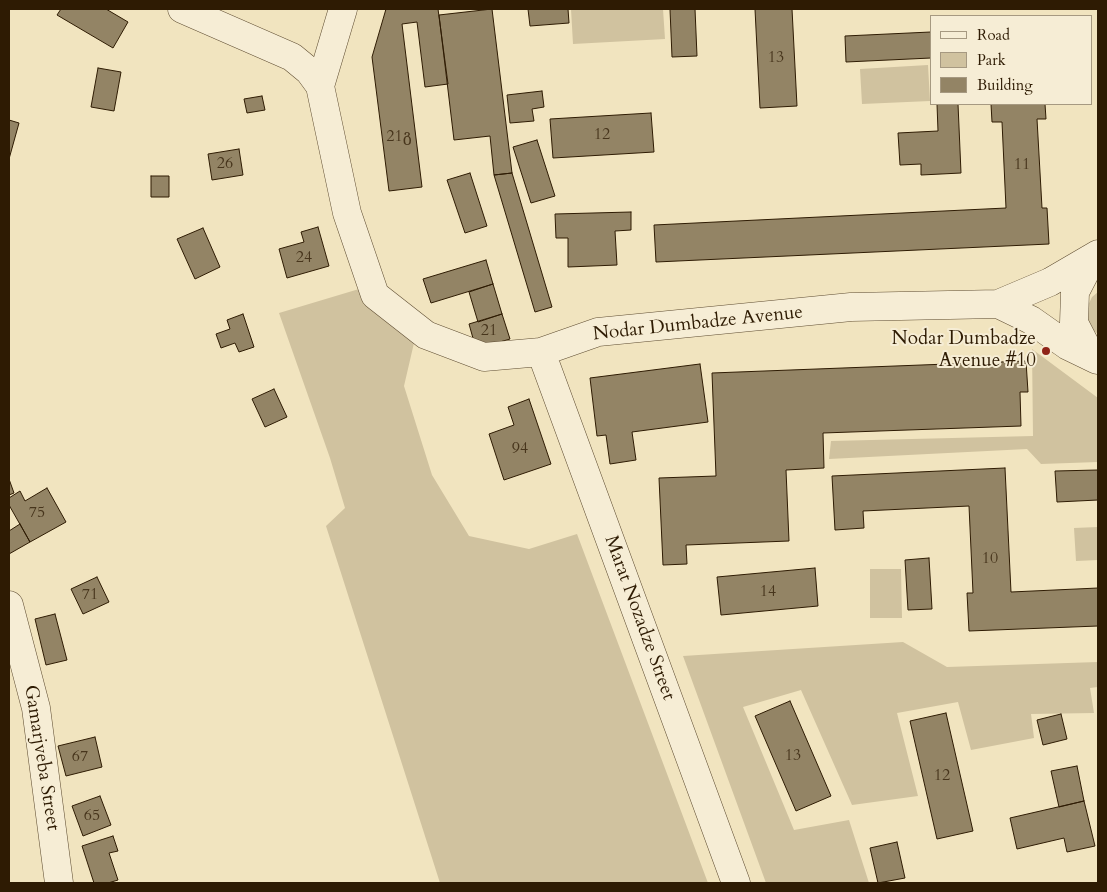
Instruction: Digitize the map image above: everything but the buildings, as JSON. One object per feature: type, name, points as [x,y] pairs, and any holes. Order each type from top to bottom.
[{"type":"street","name":"Nodar Dumbadze Avenue","points":[[182,9],[292,57],[309,71],[320,86],[347,213],[375,295],[426,335],[484,357],[541,352],[598,332],[851,307],[998,304],[1050,282],[1098,254]]},
{"type":"street","points":[[320,86],[343,9]]},
{"type":"street","points":[[1098,258],[1089,265],[1074,292],[1074,323],[1088,350],[1098,359]]},
{"type":"street","name":"Nodar Dumbadze Avenue","points":[[998,304],[1031,320],[1068,346],[1098,359]]},
{"type":"street","name":"Marat Nozadze Street","points":[[541,352],[736,883]]},
{"type":"street","name":"Gamarjveba Street","points":[[9,605],[36,708],[59,883]]},
{"type":"green space","points":[[571,9],[663,9],[665,39],[573,44]]},
{"type":"green space","points":[[928,65],[930,101],[862,104],[860,69]]},
{"type":"green space","points":[[359,289],[414,343],[404,386],[432,475],[469,536],[529,549],[577,534],[708,883],[440,883],[326,526],[345,508],[330,458],[279,313]]},
{"type":"green space","points":[[1098,292],[1098,334],[1088,326],[1085,312],[1092,297]]},
{"type":"green space","points":[[1032,349],[1098,398],[1098,462],[1041,464],[1027,449],[829,459],[831,441],[1033,436]]},
{"type":"green space","points":[[1098,527],[1098,560],[1076,561],[1074,528]]},
{"type":"green space","points":[[870,569],[901,569],[902,618],[870,618]]},
{"type":"green space","points":[[903,642],[947,667],[1098,662],[1098,687],[1090,688],[1094,713],[1031,714],[1034,738],[971,750],[958,702],[897,713],[918,796],[852,805],[801,690],[743,707],[794,830],[849,820],[869,883],[766,883],[683,656]]},
{"type":"place","name":"Nodar Dumbadze Avenue #10","points":[[1046,351]]}]
